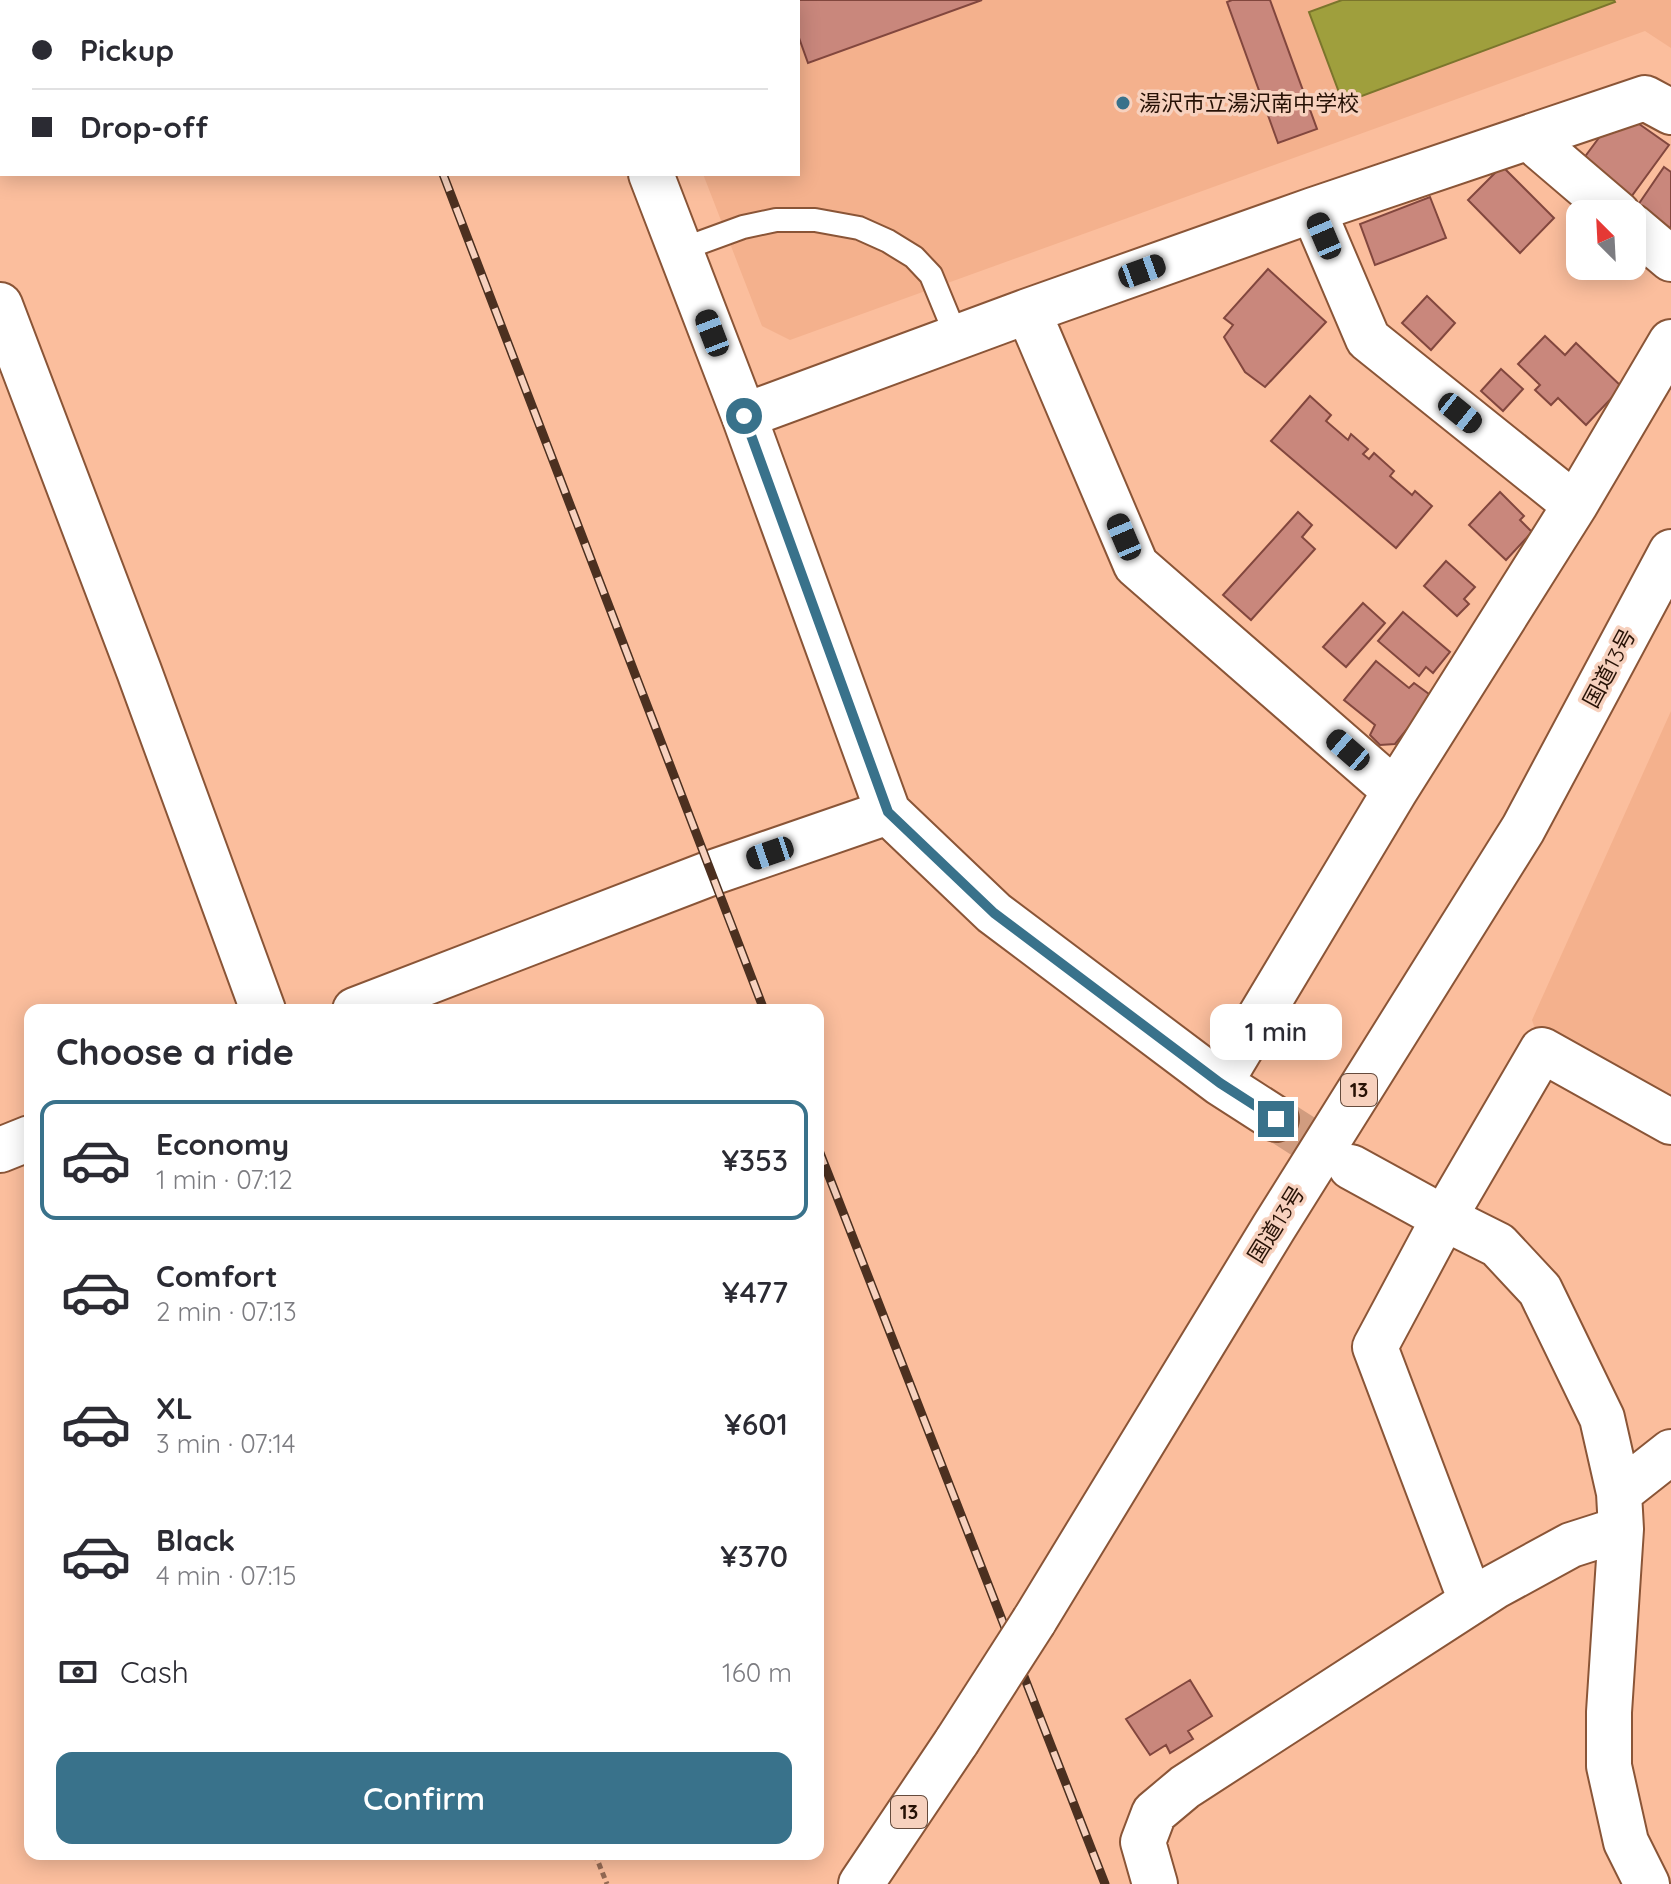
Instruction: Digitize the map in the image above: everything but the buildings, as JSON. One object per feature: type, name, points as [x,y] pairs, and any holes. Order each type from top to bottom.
[{"type":"main road","points":[[744,416],[1313,210],[1645,98],[1671,112]]},
{"type":"main road","points":[[1529,138],[1602,200]]},
{"type":"main road","points":[[652,176],[744,416],[888,812],[994,913],[1220,1083],[1276,1119]]},
{"type":"main road","points":[[1313,210],[1368,339],[1575,505]]},
{"type":"main road","points":[[1646,238],[1671,259]]},
{"type":"main road","points":[[0,305],[261,1004]]},
{"type":"main road","points":[[1028,311],[1136,565],[1395,791]]},
{"type":"main road","points":[[1220,1083],[1395,791],[1575,505],[1671,342]]},
{"type":"main road","name":"国道13号","points":[[861,1884],[1034,1621],[1274,1227],[1523,829],[1671,552]]},
{"type":"main road","points":[[371,1004],[711,873],[888,812]]},
{"type":"main road","points":[[1471,1601],[1375,1347],[1444,1218],[1542,1050],[1671,1122]]},
{"type":"main road","points":[[0,1150],[24,1140]]},
{"type":"main road","points":[[1351,1167],[1498,1245],[1540,1290],[1602,1418],[1620,1511],[1609,1766],[1626,1842],[1646,1884]]},
{"type":"main road","points":[[1155,1884],[1143,1842],[1154,1813],[1185,1787],[1471,1601],[1571,1545],[1620,1511],[1671,1452]]},
{"type":"lane","points":[[680,250],[743,227],[776,220],[815,220],[859,228],[914,257],[931,275],[957,338]]},
{"type":"path","points":[[597,1860],[607,1884]]},
{"type":"shaded area","name":"湯沢市立湯沢南中学校","points":[[800,0],[1671,0],[1671,48],[1645,31],[790,340],[762,326],[704,176],[800,176]]},
{"type":"shaded area","points":[[1342,0],[1615,2],[1343,103],[1309,12]]},
{"type":"shaded area","points":[[1671,711],[1671,1122],[1542,1050],[1532,1020]]},
{"type":"tunnel","points":[[1276,1119],[1351,1167]]},
{"type":"railway","points":[[444,176],[762,1004]]},
{"type":"railway","points":[[824,1163],[1105,1884]]},
{"type":"place","name":"湯沢市立湯沢南中学校","points":[[1123,103]]},
{"type":"route","points":[[744,416],[888,812],[994,913],[1220,1083],[1276,1119]]}]
